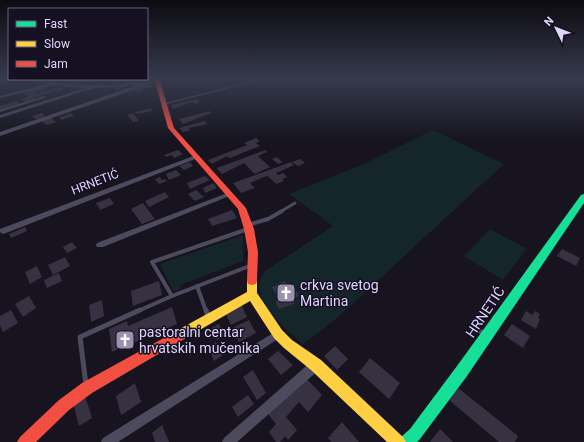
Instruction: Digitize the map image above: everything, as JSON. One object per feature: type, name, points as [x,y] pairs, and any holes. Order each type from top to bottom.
[{"type":"street","points":[[0,118],[58,99]]},
{"type":"street","points":[[0,134],[103,99]]},
{"type":"street","points":[[161,99],[171,128],[242,208],[248,227],[254,265],[252,294],[278,334],[288,344],[316,365],[398,442]]},
{"type":"street","points":[[163,104],[184,99]]},
{"type":"street","name":"HRNETIĆ","points":[[3,231],[196,157]]},
{"type":"street","points":[[100,246],[230,194]]},
{"type":"street","name":"HRNETIĆ","points":[[406,442],[420,428],[487,336],[584,197]]},
{"type":"street","points":[[24,442],[64,405],[86,388],[252,294]]},
{"type":"street","points":[[107,442],[278,334]]},
{"type":"street","points":[[228,442],[316,365]]},
{"type":"lane","points":[[0,111],[39,99]]},
{"type":"lane","points":[[172,296],[152,262],[268,219],[296,203]]},
{"type":"lane","points":[[86,388],[80,337],[172,296],[254,265]]},
{"type":"lane","points":[[197,286],[208,318]]},
{"type":"lane","points":[[473,326],[487,336]]},
{"type":"shaded area","points":[[433,130],[504,164],[335,320],[303,344],[269,312],[263,302],[260,291],[260,281],[265,271],[333,226],[289,194],[364,164]]},
{"type":"shaded area","points":[[490,229],[527,249],[503,280],[464,256]]},
{"type":"shaded area","points":[[243,235],[243,261],[180,285],[181,289],[173,291],[160,264]]},
{"type":"building","points":[[21,99],[34,99],[35,100],[26,103]]},
{"type":"building","points":[[197,99],[200,102],[194,104],[192,102],[173,109],[171,105]]},
{"type":"building","points":[[17,101],[21,104],[0,111],[0,106]]},
{"type":"building","points":[[150,108],[153,111],[136,114],[135,112]]},
{"type":"building","points":[[209,111],[211,113],[183,124],[179,119]]},
{"type":"building","points":[[42,113],[45,116],[36,119],[32,116]]},
{"type":"building","points":[[70,113],[74,116],[61,120],[59,118]]},
{"type":"building","points":[[133,113],[139,121],[133,122],[127,115]]},
{"type":"building","points":[[51,118],[56,122],[47,125],[41,121]]},
{"type":"building","points":[[204,121],[208,124],[188,128],[190,130],[183,132],[179,128]]},
{"type":"building","points":[[256,138],[260,141],[256,143],[260,146],[230,158],[227,156],[212,164],[208,160],[247,145],[244,143]]},
{"type":"building","points":[[178,150],[183,154],[174,158],[172,155],[166,157],[164,155]]},
{"type":"building","points":[[265,150],[267,152],[258,156],[270,167],[255,174],[244,163],[222,174],[217,168]]},
{"type":"building","points":[[277,157],[283,162],[278,164],[272,159]]},
{"type":"building","points":[[300,159],[305,163],[298,166],[292,162]]},
{"type":"building","points":[[190,162],[193,166],[184,170],[179,166]]},
{"type":"building","points":[[291,162],[294,165],[276,173],[278,175],[283,173],[287,177],[282,179],[284,181],[276,184],[268,176],[264,177],[250,183],[255,188],[241,193],[233,183]]},
{"type":"building","points":[[176,170],[181,175],[169,180],[166,174]]},
{"type":"building","points":[[205,176],[210,180],[190,189],[187,183]]},
{"type":"building","points":[[160,177],[162,180],[165,179],[167,181],[159,184],[155,179]]},
{"type":"building","points":[[213,183],[217,188],[205,193],[203,188]]},
{"type":"building","points":[[196,190],[204,197],[195,201],[188,194]]},
{"type":"building","points":[[165,192],[169,197],[149,207],[145,201]]},
{"type":"building","points":[[110,198],[114,204],[100,210],[96,203]]},
{"type":"building","points":[[143,203],[155,219],[142,224],[131,209]]},
{"type":"building","points":[[232,210],[237,218],[212,226],[208,219]]},
{"type":"building","points":[[25,227],[27,231],[11,238],[9,234]]},
{"type":"building","points":[[72,242],[77,248],[67,253],[63,247]]},
{"type":"building","points":[[562,249],[580,258],[576,266],[557,256]]},
{"type":"building","points":[[65,257],[70,266],[53,275],[48,265]]},
{"type":"building","points":[[37,266],[42,277],[30,284],[25,272]]},
{"type":"building","points":[[59,273],[62,281],[47,288],[44,280]]},
{"type":"building","points":[[159,281],[162,295],[133,306],[131,291]]},
{"type":"building","name":"crkva svetog Martina","points":[[285,281],[290,289],[294,287],[299,296],[293,299],[295,302],[292,305],[279,309],[275,302],[279,300],[272,287]]},
{"type":"building","points":[[29,296],[36,308],[23,317],[15,304]]},
{"type":"building","points":[[102,300],[104,316],[91,322],[89,305]]},
{"type":"building","points":[[241,304],[247,317],[231,325],[225,312]]},
{"type":"building","name":"pastoralni centar hrvatskih mučenika","points":[[172,307],[177,324],[112,352],[109,329],[127,321],[128,326]]},
{"type":"building","points":[[11,310],[18,323],[3,332],[0,325],[0,316]]},
{"type":"building","points":[[526,311],[533,315],[535,311],[540,314],[538,318],[540,319],[536,329],[521,320]]},
{"type":"building","points":[[249,320],[256,333],[239,342],[232,328]]},
{"type":"building","points":[[219,324],[225,336],[217,340],[211,328]]},
{"type":"building","points":[[512,324],[530,336],[523,348],[504,335]]},
{"type":"building","points":[[216,342],[222,356],[214,361],[208,347]]},
{"type":"building","points":[[335,346],[348,359],[337,370],[324,356]]},
{"type":"building","points":[[278,351],[293,365],[281,375],[268,359]]},
{"type":"building","points":[[370,358],[400,383],[389,399],[359,372]]},
{"type":"building","points":[[253,370],[266,393],[257,400],[243,377]]},
{"type":"building","points":[[304,376],[322,395],[308,412],[299,402],[286,417],[297,430],[288,440],[285,436],[280,442],[276,442],[269,432],[276,424],[268,414]]},
{"type":"building","points":[[135,383],[141,402],[121,415],[116,396]]},
{"type":"building","points":[[457,387],[518,436],[515,442],[499,442],[449,400]]},
{"type":"building","points":[[248,395],[254,404],[238,417],[232,407]]},
{"type":"building","points":[[85,396],[92,418],[79,426],[73,403]]},
{"type":"building","points":[[342,422],[359,442],[331,442],[328,438]]},
{"type":"building","points":[[162,425],[169,442],[155,442],[152,433]]},
{"type":"building","points":[[440,429],[453,442],[430,442]]},
{"type":"traffic: fast","points":[[406,442],[415,434],[462,371],[584,197]]},
{"type":"traffic: slow","points":[[252,281],[252,294],[278,334],[288,344],[316,365],[398,442]]},
{"type":"traffic: slow","points":[[180,335],[252,294]]},
{"type":"traffic: jam","points":[[162,99],[171,128],[242,208],[249,229],[253,252],[252,281]]},
{"type":"traffic: jam","points":[[25,442],[64,405],[87,388],[180,335]]},
{"type":"place","name":"crkva svetog Martina","points":[[286,293]]},
{"type":"place","name":"pastoralni centar hrvatskih mučenika","points":[[125,340]]}]
